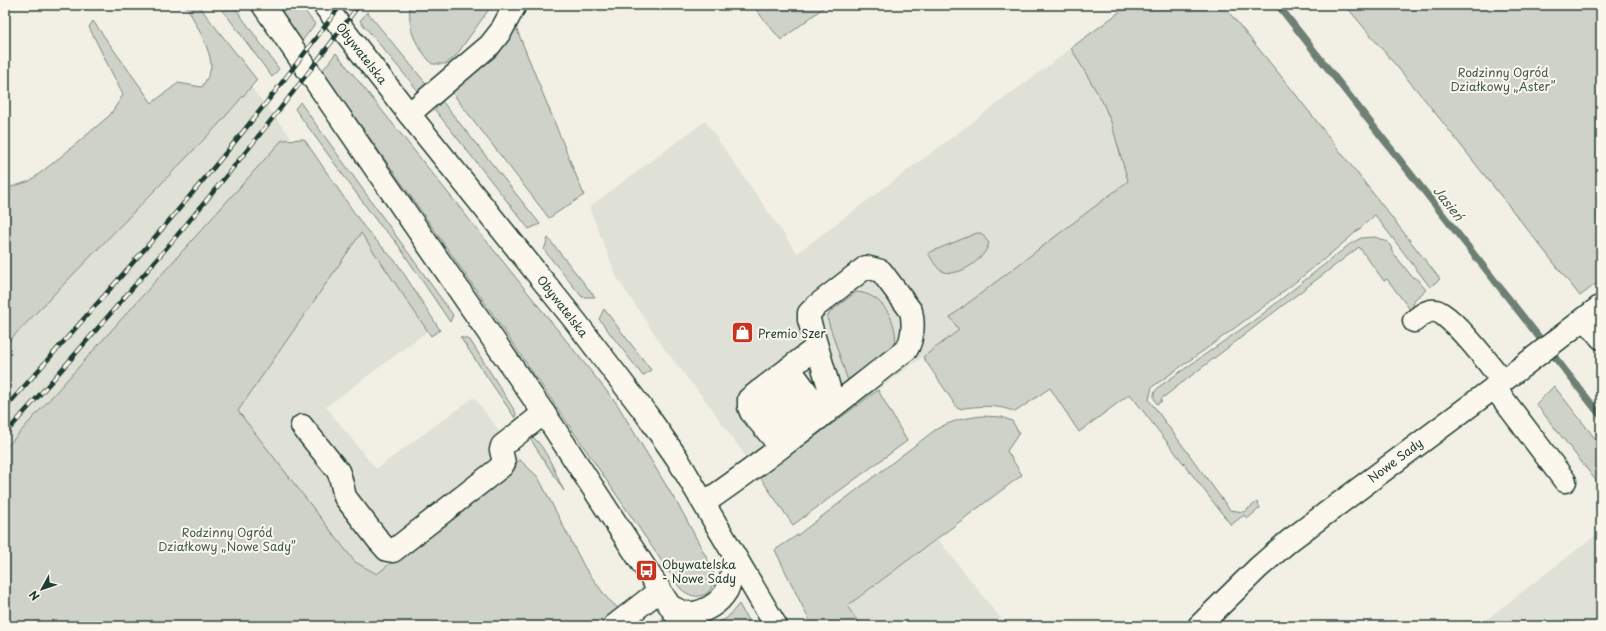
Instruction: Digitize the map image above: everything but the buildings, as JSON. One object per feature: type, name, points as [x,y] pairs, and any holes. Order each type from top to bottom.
[{"type":"main road","points":[[263,5],[544,413],[683,626]]},
{"type":"main road","name":"Obywatelska","points":[[324,5],[409,114],[520,250],[677,458],[776,626]]},
{"type":"main road","points":[[409,114],[490,45],[501,31],[515,5]]},
{"type":"main road","points":[[704,503],[736,481],[803,430],[907,349],[911,340],[911,311],[881,271],[866,267],[809,313],[809,320],[830,391],[830,400],[803,430],[790,433],[774,380]]},
{"type":"main road","points":[[1414,321],[1427,312],[1435,310],[1444,314],[1481,353],[1498,384],[1565,481]]},
{"type":"main road","points":[[1586,317],[1601,338]]},
{"type":"main road","name":"Nowe Sady","points":[[1199,626],[1258,568],[1289,541],[1586,317]]},
{"type":"main road","points":[[774,380],[817,347]]},
{"type":"main road","points":[[774,380],[817,406],[803,430]]},
{"type":"main road","points":[[302,426],[338,471],[345,497],[379,541],[387,550],[392,551],[502,466],[504,463],[501,450],[502,446],[544,413]]},
{"type":"main road","points":[[665,598],[680,611],[692,613],[716,604],[726,591],[732,576],[735,557]]},
{"type":"main road","points":[[614,626],[665,598]]},
{"type":"shaded area","points":[[1129,5],[1223,5],[1289,86],[760,477],[709,405],[666,351],[617,278],[589,207],[705,121],[797,253]]},
{"type":"shaded area","points":[[251,87],[291,137],[151,303],[238,411],[5,623],[5,345],[218,125]]},
{"type":"shaded area","points":[[361,233],[428,331],[326,407],[376,469],[474,397],[520,460],[377,574],[355,562],[238,411]]},
{"type":"shaded area","points":[[1601,531],[1601,626],[1478,626]]},
{"type":"shaded area","points":[[938,539],[1007,626],[861,626],[847,606]]},
{"type":"green space","points":[[186,5],[198,5],[257,80],[218,125],[5,345],[5,189],[30,181],[63,155],[110,115],[123,95],[89,27],[93,21],[152,103],[178,83],[202,87],[210,72],[210,56],[201,34]]},
{"type":"green space","points":[[219,5],[233,5],[279,69],[272,77]]},
{"type":"green space","points":[[278,5],[300,5],[315,24],[302,41]]},
{"type":"green space","points":[[410,5],[492,5],[455,57],[446,64],[432,64],[421,50],[414,37],[410,23]]},
{"type":"green space","points":[[752,5],[827,5],[781,40]]},
{"type":"green space","points":[[1129,5],[1223,5],[1289,86],[1440,279],[1430,287],[1375,215],[1294,283],[1238,326],[1152,387],[1149,400],[1230,510],[1244,512],[1257,502],[1260,508],[1247,519],[1244,515],[1231,525],[1130,394],[1079,432],[1050,388],[1015,412],[1008,409],[994,407],[958,409],[923,357],[959,330],[950,317],[1128,181],[1111,122],[1102,101],[1071,48]]},
{"type":"green space","name":"Rodzinny Ogród Działkowy „Aster”","points":[[1345,5],[1601,5],[1601,280],[1580,296],[1425,100]]},
{"type":"green space","points":[[367,12],[429,87],[420,93],[360,21]]},
{"type":"green space","points":[[515,25],[584,195],[549,218],[450,90]]},
{"type":"green space","points":[[336,53],[617,404],[684,515],[713,570],[714,578],[712,585],[709,591],[705,594],[693,596],[680,588],[458,264],[322,71]]},
{"type":"green space","points":[[442,101],[540,224],[529,229],[435,110]]},
{"type":"green space","points":[[300,102],[453,315],[450,322],[396,242],[378,223],[295,109]]},
{"type":"green space","name":"Rodzinny Ogród Działkowy „Nowe Sady”","points":[[304,139],[364,227],[397,263],[440,330],[431,336],[361,233],[238,411],[355,562],[377,574],[520,460],[538,477],[585,568],[607,598],[618,608],[605,618],[610,626],[5,626],[5,449],[282,140]]},
{"type":"green space","points":[[977,233],[981,233],[989,243],[977,261],[963,270],[948,273],[942,271],[936,266],[928,253]]},
{"type":"green space","points":[[1375,237],[1388,242],[1392,249],[1391,250],[1413,278],[1415,277],[1426,290],[1415,299],[1411,311],[1387,279],[1384,281],[1359,247],[1161,399],[1162,401],[1157,404],[1154,399],[1154,394],[1160,386],[1260,316],[1350,244],[1361,238]]},
{"type":"green space","points":[[548,238],[595,297],[582,297],[544,250]]},
{"type":"green space","points":[[856,292],[865,294],[881,303],[887,310],[891,319],[896,338],[895,347],[849,384],[827,318],[830,312]]},
{"type":"green space","points":[[604,309],[651,370],[643,376],[599,319]]},
{"type":"green space","points":[[460,337],[470,340],[516,413],[515,418]]},
{"type":"green space","points":[[1554,386],[1601,446],[1601,487],[1536,404]]},
{"type":"green space","points":[[878,390],[907,441],[793,525],[760,477]]},
{"type":"green space","points":[[982,416],[1002,417],[1012,421],[1019,433],[1007,451],[1022,475],[847,606],[861,626],[812,626],[775,550],[799,534],[935,430],[958,420]]},
{"type":"green space","points":[[529,437],[533,437],[543,448],[564,491]]},
{"type":"green space","points":[[739,604],[751,626],[711,626],[727,618]]},
{"type":"waterway","name":"Jasień","points":[[1278,5],[1601,416]]},
{"type":"railway","points":[[5,408],[131,265],[224,155],[341,5]]},
{"type":"railway","points":[[5,434],[187,224],[275,116],[359,5]]},
{"type":"place","name":"Premio Szer","points":[[742,333]]},
{"type":"place","name":"Obywatelska - Nowe Sady","points":[[647,571]]}]
